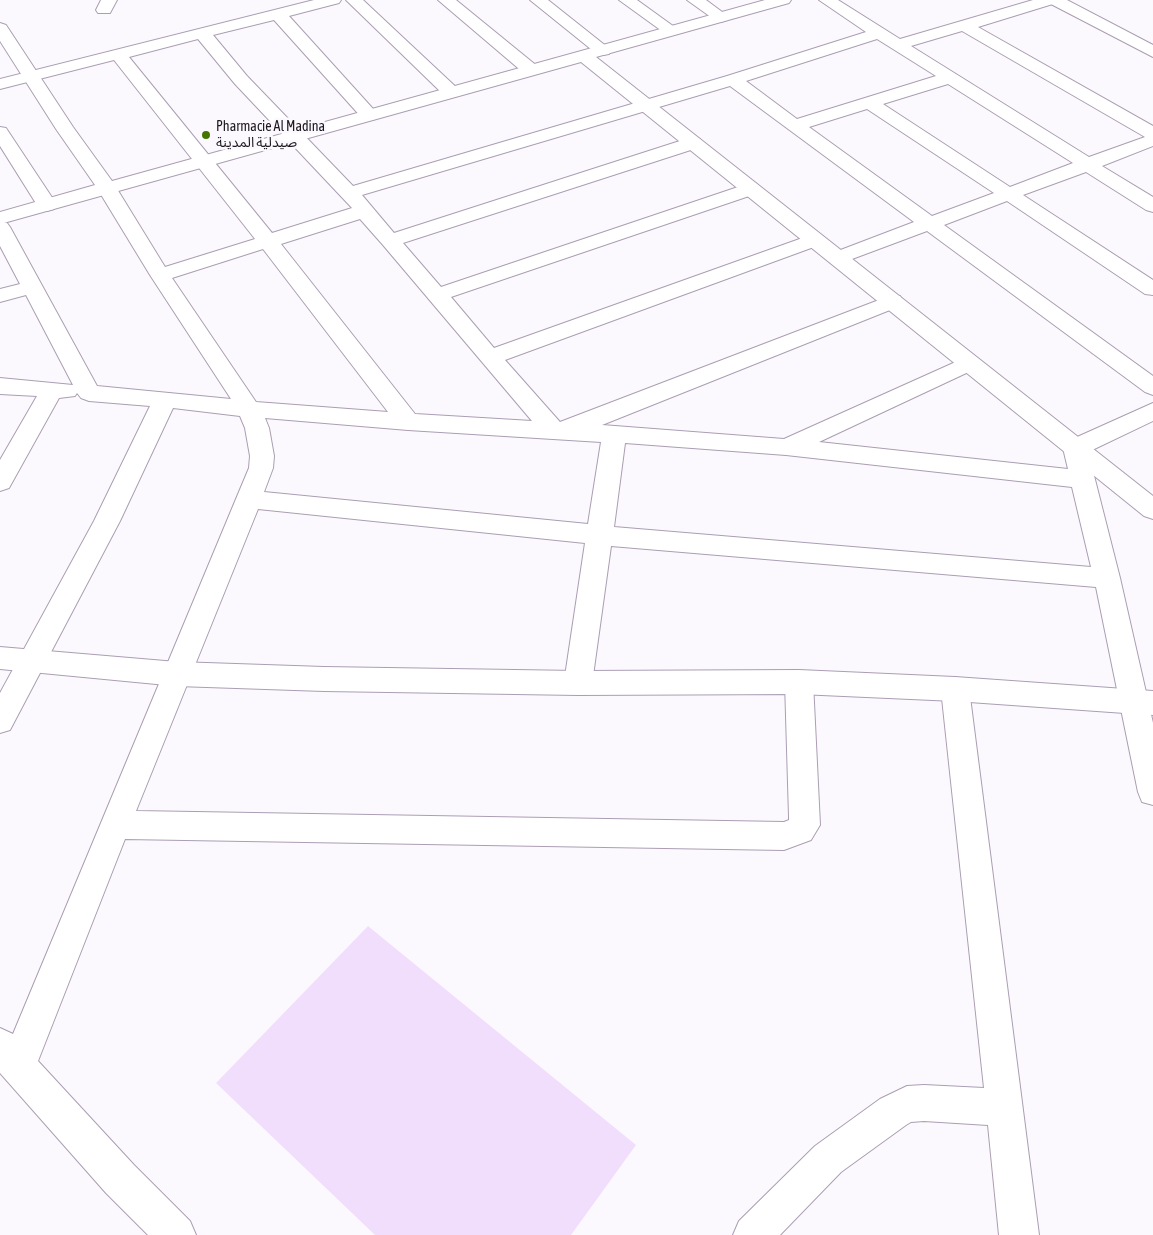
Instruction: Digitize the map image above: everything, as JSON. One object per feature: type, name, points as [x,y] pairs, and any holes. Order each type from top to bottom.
[{"type":"street","points":[[0,84],[333,0]]},
{"type":"street","points":[[354,0],[451,92]]},
{"type":"street","points":[[446,0],[531,70]]},
{"type":"street","points":[[538,0],[646,106],[1153,510]]},
{"type":"street","points":[[627,0],[672,31]]},
{"type":"street","points":[[695,0],[721,17]]},
{"type":"street","points":[[0,218],[783,0]]},
{"type":"street","points":[[827,0],[1153,206]]},
{"type":"street","points":[[898,45],[1050,0]]},
{"type":"street","points":[[1055,0],[1153,52]]},
{"type":"street","points":[[278,14],[369,115]]},
{"type":"street","points":[[963,25],[1153,134]]},
{"type":"street","points":[[0,28],[32,76],[64,130],[107,188],[160,275],[249,409],[257,428],[262,456],[261,468],[249,500],[115,825],[9,1056],[120,1179],[176,1235]]},
{"type":"street","points":[[202,33],[241,80],[348,192],[490,357],[560,430]]},
{"type":"street","points":[[348,192],[733,80],[879,33]]},
{"type":"street","points":[[118,54],[267,240],[408,422]]},
{"type":"street","points":[[795,125],[948,78]]},
{"type":"street","points":[[733,80],[1153,387]]},
{"type":"street","points":[[869,102],[1153,289]]},
{"type":"street","points":[[0,132],[47,205]]},
{"type":"street","points":[[837,258],[1153,140]]},
{"type":"street","points":[[390,241],[693,143]]},
{"type":"street","points":[[437,296],[751,189]]},
{"type":"street","points":[[160,275],[364,211]]},
{"type":"street","points":[[0,228],[89,393]]},
{"type":"street","points":[[490,357],[815,240]]},
{"type":"street","points":[[0,296],[32,287]]},
{"type":"street","points":[[560,430],[892,302]]},
{"type":"street","points":[[786,447],[969,363]]},
{"type":"street","points":[[0,386],[165,399],[249,409],[408,422],[560,430],[786,447],[1083,478]]},
{"type":"street","points":[[0,482],[52,390]]},
{"type":"street","points":[[0,721],[106,521],[165,399]]},
{"type":"street","points":[[1075,448],[1153,412]]},
{"type":"street","points":[[578,683],[614,435]]},
{"type":"street","points":[[1075,448],[1107,578],[1143,703],[1153,792]]},
{"type":"street","points":[[249,500],[599,535],[1107,578]]},
{"type":"street","points":[[0,658],[177,674],[324,679],[578,683],[799,682],[955,689],[1143,703]]},
{"type":"street","points":[[115,825],[784,836],[800,830],[804,825],[805,817],[799,682]]},
{"type":"street","points":[[955,689],[1019,1235]]},
{"type":"street","points":[[753,1235],[828,1159],[907,1104],[924,1103],[1004,1108]]},
{"type":"shaded area","points":[[368,926],[636,1145],[571,1235],[375,1235],[216,1083]]},
{"type":"place","name":"Pharmacie Al Madina صيدلية المدينة","points":[[206,135]]}]
